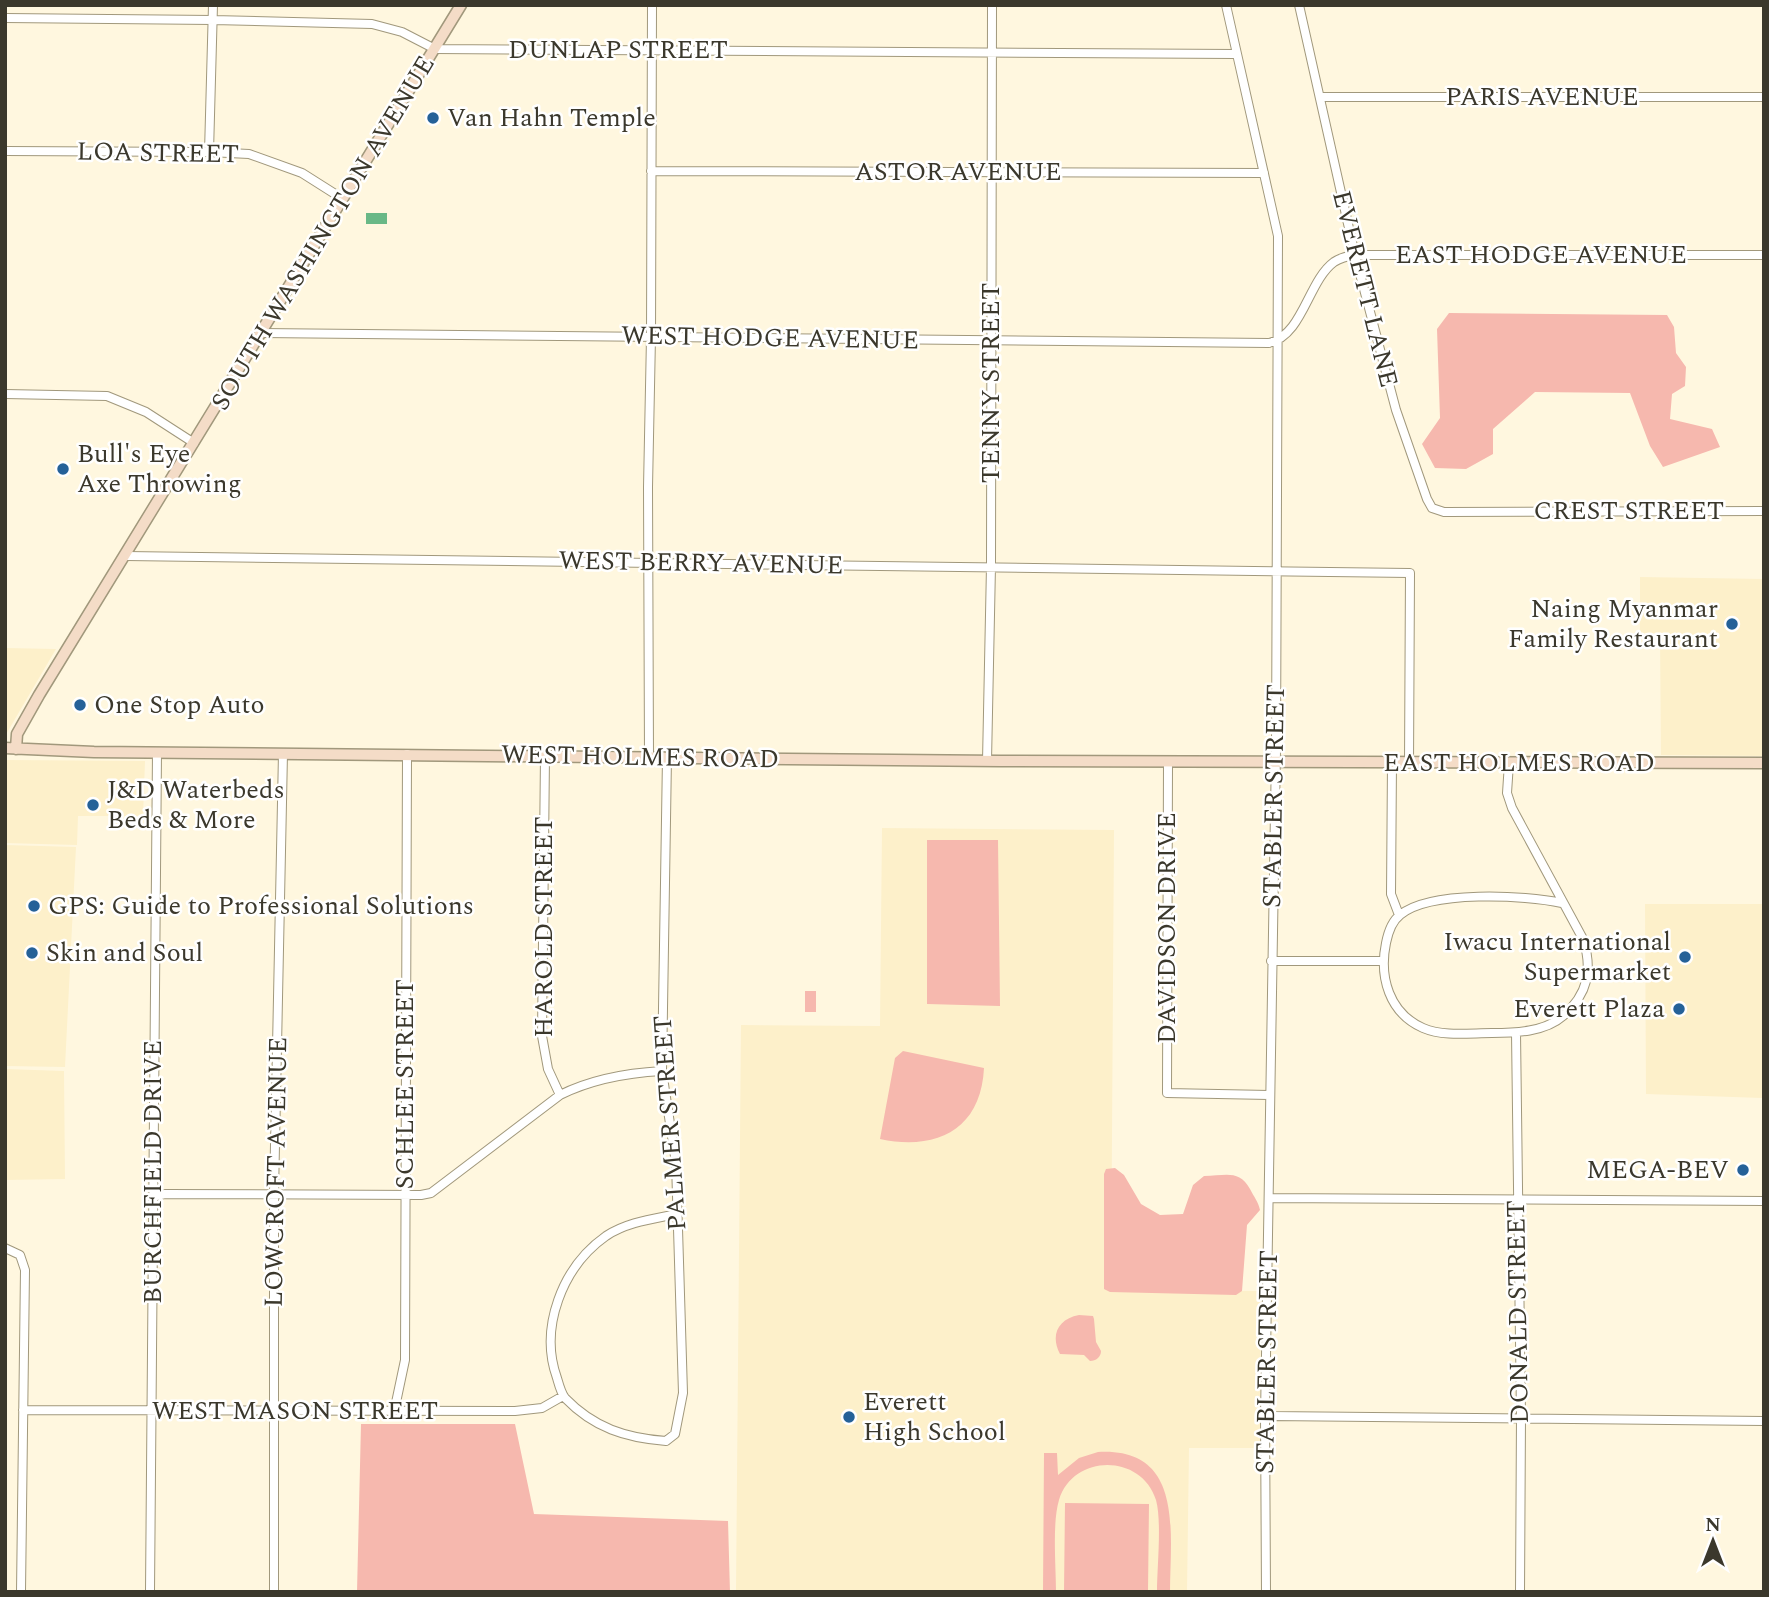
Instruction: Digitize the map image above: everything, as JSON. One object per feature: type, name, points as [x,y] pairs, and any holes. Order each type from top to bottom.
[{"type":"street","points":[[209,152],[213,5]]},
{"type":"street","name":"SOUTH WASHINGTON AVENUE","points":[[10,749],[39,695],[461,5]]},
{"type":"street","points":[[649,757],[652,5]]},
{"type":"street","name":"TENNY STREET","points":[[987,761],[991,566],[992,5]]},
{"type":"street","name":"STABLER STREET","points":[[1226,5],[1278,236],[1275,762],[1265,1416],[1266,1592]]},
{"type":"street","name":"EVERETT LANE","points":[[1299,5],[1355,255],[1396,410],[1427,499],[1432,508],[1439,511],[1494,512]]},
{"type":"street","name":"DUNLAP STREET","points":[[5,18],[372,24],[402,32],[435,49],[1236,54]]},
{"type":"street","name":"PARIS AVENUE","points":[[1320,97],[1764,97]]},
{"type":"street","name":"LOA STREET","points":[[5,151],[249,154],[302,173],[343,199]]},
{"type":"street","name":"ASTOR AVENUE","points":[[651,171],[1264,173]]},
{"type":"street","points":[[1278,341],[1289,330],[1333,262],[1355,255]]},
{"type":"street","name":"EAST HODGE AVENUE","points":[[1355,255],[1764,255]]},
{"type":"street","name":"WEST HODGE AVENUE","points":[[261,333],[1255,343],[1278,341]]},
{"type":"street","points":[[5,394],[107,396],[146,412],[194,443]]},
{"type":"street","name":"CREST STREET","points":[[1494,512],[1764,511]]},
{"type":"street","name":"WEST BERRY AVENUE","points":[[125,556],[1409,573],[1409,763]]},
{"type":"street","name":"WEST HOLMES ROAD","points":[[10,749],[1275,762]]},
{"type":"street","name":"BURCHFIELD DRIVE","points":[[150,1592],[158,752]]},
{"type":"street","name":"LOWCROFT AVENUE","points":[[274,1592],[274,1194],[283,753]]},
{"type":"street","name":"SCHLEE STREET","points":[[394,1412],[405,1360],[407,754]]},
{"type":"street","name":"HAROLD STREET","points":[[545,756],[542,1036],[548,1069],[560,1095]]},
{"type":"street","name":"PALMER STREET","points":[[563,1396],[589,1417],[624,1436],[666,1441],[676,1434],[683,1393],[676,1163],[662,1071],[667,757]]},
{"type":"street","name":"DAVIDSON DRIVE","points":[[1168,762],[1167,1093],[1269,1095]]},
{"type":"street","name":"EAST HOLMES ROAD","points":[[1275,762],[1764,763]]},
{"type":"street","points":[[1509,762],[1507,793],[1512,808],[1583,939],[1588,955],[1590,971],[1575,1005],[1559,1020],[1544,1027],[1516,1033],[1438,1032],[1422,1027],[1403,1014],[1387,992],[1383,961],[1389,932],[1399,915],[1418,904],[1435,899],[1519,898],[1562,903]]},
{"type":"street","points":[[1392,763],[1391,894],[1399,915]]},
{"type":"street","points":[[1271,961],[1383,961]]},
{"type":"street","name":"DONALD STREET","points":[[1516,1033],[1516,1199],[1521,1417],[1520,1592]]},
{"type":"street","points":[[152,1197],[165,1194],[431,1193],[560,1095],[582,1084],[634,1073],[662,1071]]},
{"type":"street","points":[[1269,1198],[1764,1201]]},
{"type":"street","points":[[563,1396],[551,1362],[550,1325],[570,1276],[606,1236],[635,1222],[677,1214]]},
{"type":"street","points":[[5,1248],[20,1255],[25,1270],[21,1592]]},
{"type":"street","name":"WEST MASON STREET","points":[[23,1410],[515,1411],[542,1408],[563,1396]]},
{"type":"street","points":[[1265,1416],[1764,1421]]},
{"type":"shaded area","points":[[366,213],[387,213],[387,224],[366,224]]},
{"type":"shaded area","points":[[1449,313],[1667,315],[1674,327],[1676,353],[1686,367],[1685,386],[1672,394],[1670,419],[1712,429],[1720,447],[1663,467],[1650,446],[1630,393],[1535,392],[1493,429],[1493,454],[1466,469],[1435,468],[1422,444],[1440,418],[1437,329]]},
{"type":"shaded area","points":[[1640,577],[1764,579],[1764,756],[1661,755],[1660,634],[1640,633]]},
{"type":"shaded area","points":[[5,648],[56,649],[5,736]]},
{"type":"shaded area","points":[[5,760],[145,761],[143,816],[78,816],[77,845],[5,843]]},
{"type":"shaded area","points":[[882,828],[1114,830],[1111,1290],[1261,1291],[1260,1404],[1263,1448],[1189,1448],[1187,1592],[736,1592],[741,1025],[880,1026]]},
{"type":"shaded area","points":[[927,840],[998,840],[1000,1006],[927,1004]]},
{"type":"shaded area","points":[[5,845],[76,847],[65,1067],[5,1066]]},
{"type":"shaded area","points":[[1645,904],[1764,904],[1762,1098],[1646,1094]]},
{"type":"shaded area","points":[[805,991],[816,991],[816,1012],[805,1012]]},
{"type":"shaded area","points":[[903,1051],[984,1068],[981,1089],[974,1107],[965,1121],[952,1131],[919,1142],[880,1139],[895,1058]]},
{"type":"shaded area","points":[[5,1069],[64,1071],[65,1179],[5,1180]]},
{"type":"shaded area","points":[[1115,1168],[1124,1175],[1141,1204],[1160,1215],[1183,1214],[1193,1185],[1204,1176],[1231,1175],[1246,1183],[1260,1210],[1247,1225],[1242,1291],[1236,1295],[1110,1292],[1104,1289],[1104,1174],[1106,1169]]},
{"type":"shaded area","points":[[1079,1315],[1093,1316],[1094,1319],[1096,1342],[1101,1351],[1099,1357],[1094,1360],[1090,1361],[1084,1355],[1060,1354],[1057,1347],[1056,1334],[1061,1324]]},
{"type":"shaded area","points":[[361,1424],[515,1424],[534,1514],[728,1521],[730,1592],[357,1592]]},
{"type":"shaded area","points":[[1098,1452],[1126,1454],[1146,1464],[1159,1479],[1167,1498],[1170,1521],[1170,1592],[1157,1592],[1159,1532],[1156,1500],[1148,1485],[1136,1474],[1122,1467],[1107,1465],[1092,1467],[1078,1474],[1067,1485],[1059,1500],[1055,1545],[1056,1592],[1043,1592],[1044,1453],[1057,1453],[1058,1475],[1079,1458]]},
{"type":"shaded area","points":[[1065,1503],[1149,1504],[1148,1592],[1064,1592]]},
{"type":"place","name":"Van Hahn Temple","points":[[433,118]]},
{"type":"place","name":"Bull's Eye Axe Throwing","points":[[63,469]]},
{"type":"place","name":"Naing Myanmar Family Restaurant","points":[[1732,624]]},
{"type":"place","name":"One Stop Auto","points":[[80,705]]},
{"type":"place","name":"J&D Waterbeds Beds & More","points":[[93,805]]},
{"type":"place","name":"GPS: Guide to Professional Solutions","points":[[34,906]]},
{"type":"place","name":"Skin and Soul","points":[[32,953]]},
{"type":"place","name":"Iwacu International Supermarket","points":[[1685,957]]},
{"type":"place","name":"Everett Plaza","points":[[1679,1009]]},
{"type":"place","name":"MEGA-BEV","points":[[1743,1170]]},
{"type":"place","name":"Everett High School","points":[[849,1417]]}]
